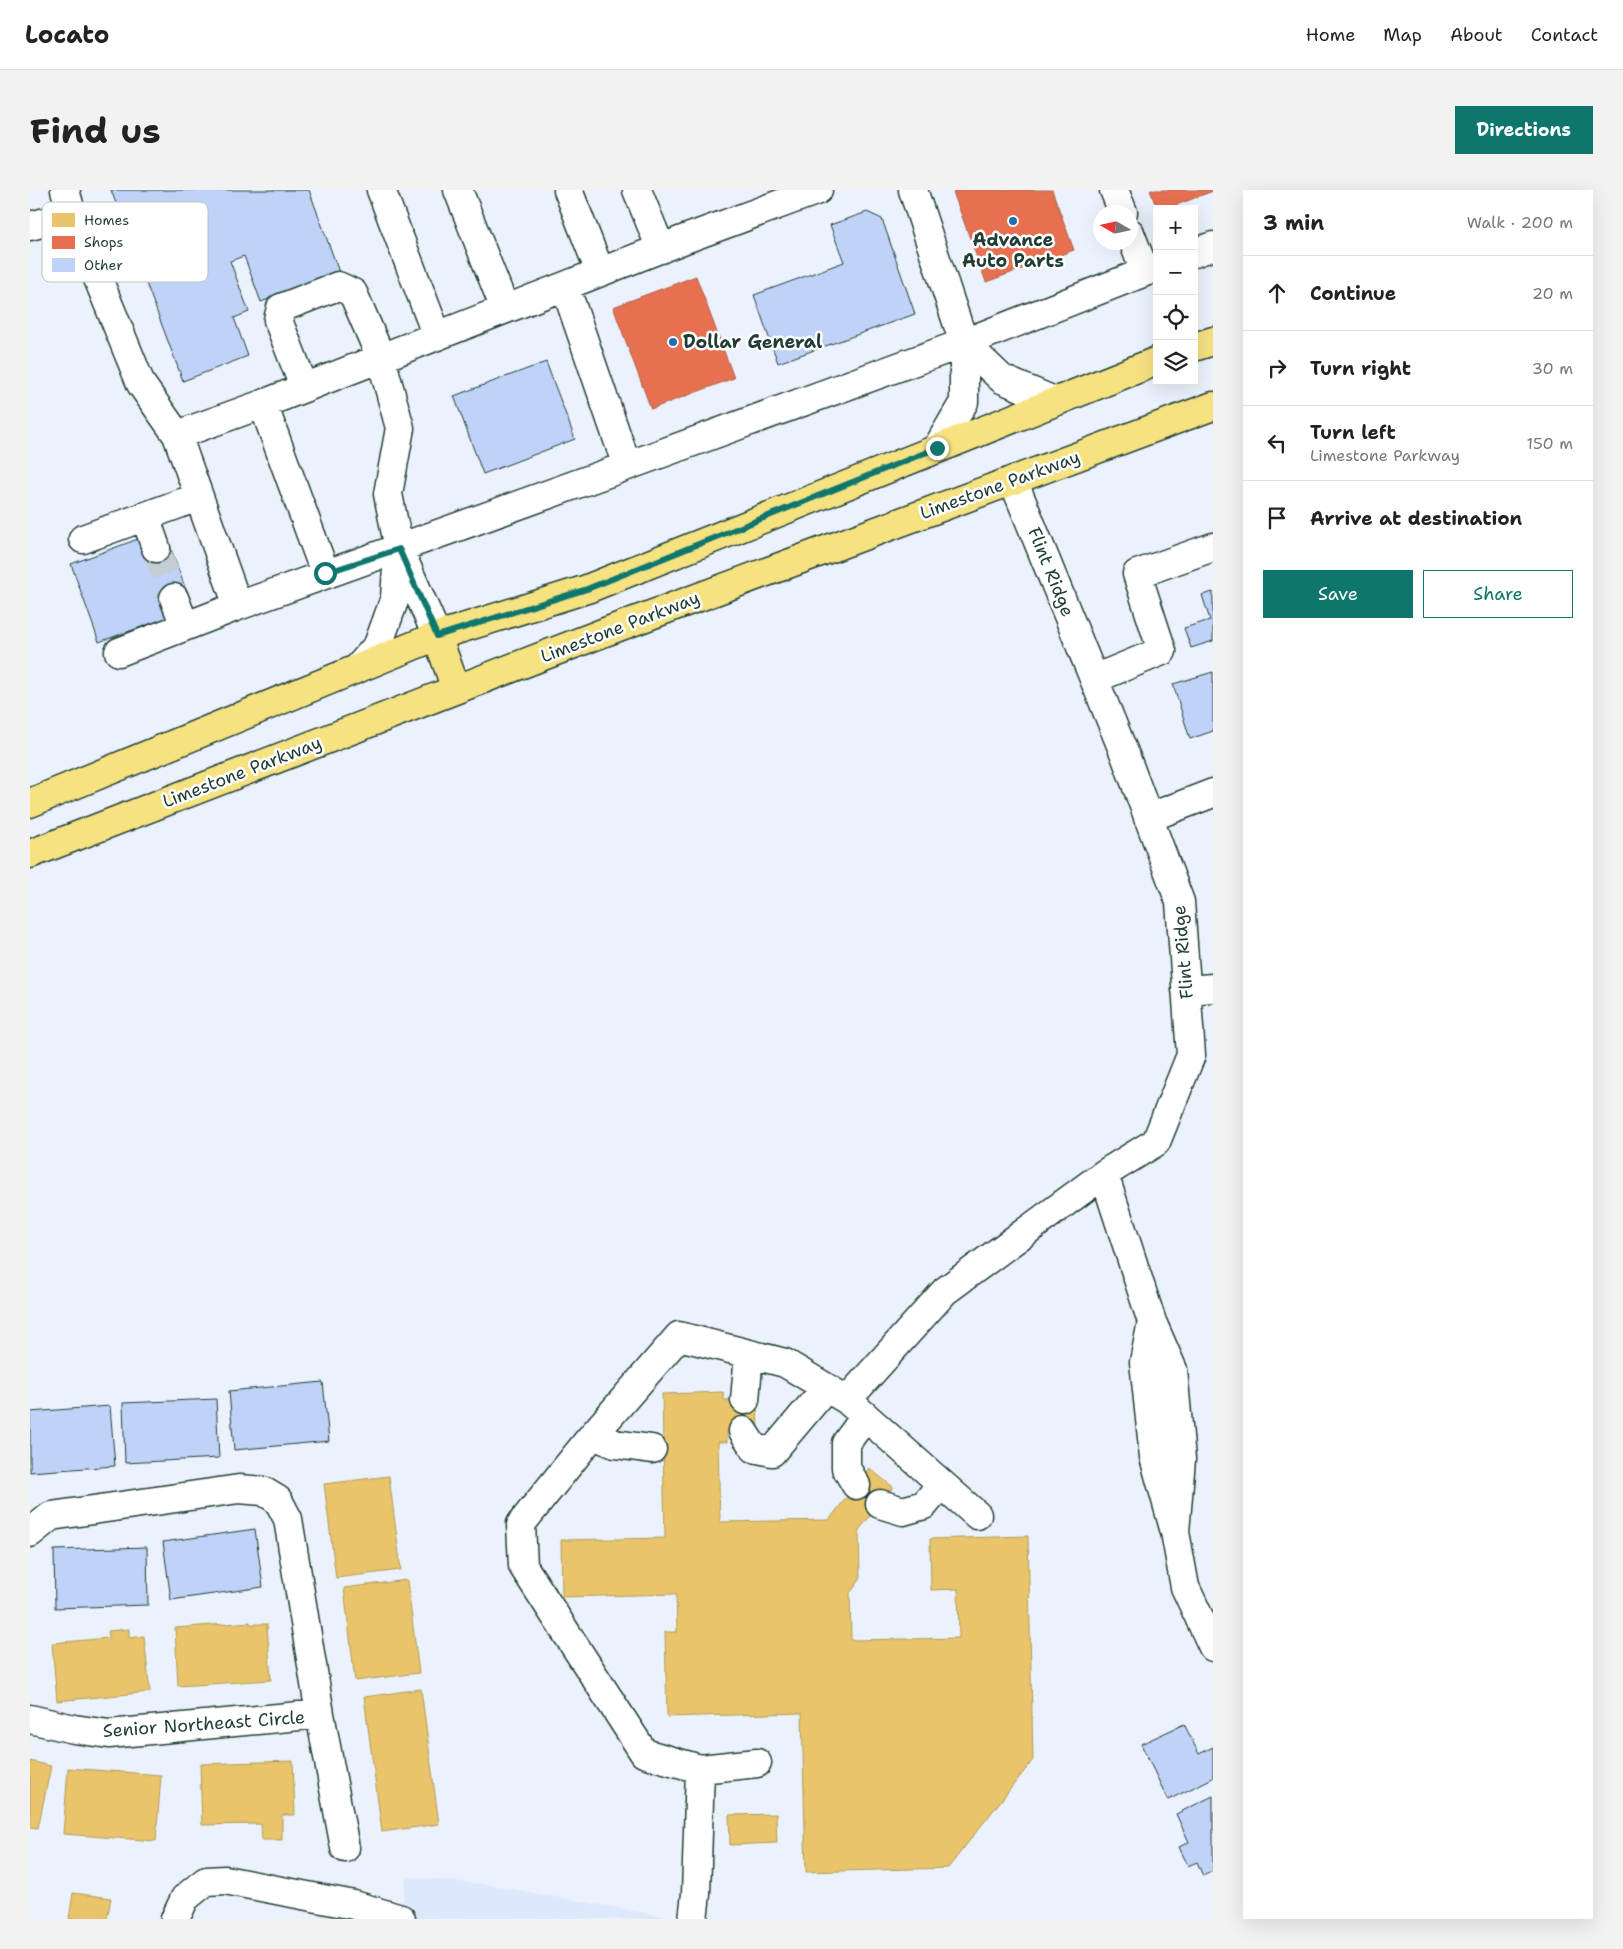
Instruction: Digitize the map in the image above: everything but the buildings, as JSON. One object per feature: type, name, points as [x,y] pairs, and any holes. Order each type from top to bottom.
[{"type":"main road","points":[[1198,347],[1213,341]]},
{"type":"main road","points":[[30,803],[437,636],[587,589],[1153,363]]},
{"type":"main road","name":"Limestone Parkway","points":[[30,854],[456,689],[1213,406]]},
{"type":"main road","points":[[437,636],[456,689]]},
{"type":"street","points":[[382,190],[437,336]]},
{"type":"street","points":[[458,190],[506,309]]},
{"type":"street","points":[[568,190],[600,272]]},
{"type":"street","points":[[637,190],[661,249]]},
{"type":"street","points":[[177,435],[263,404],[600,272],[818,190]]},
{"type":"street","points":[[913,190],[964,342],[964,402],[937,448]]},
{"type":"street","points":[[1114,190],[1120,205]]},
{"type":"street","points":[[30,226],[42,218]]},
{"type":"street","points":[[1198,252],[1213,246]]},
{"type":"street","points":[[119,652],[325,573],[399,549],[964,342],[1151,269],[1138,247]]},
{"type":"street","points":[[100,282],[141,384],[177,435],[238,606]]},
{"type":"street","points":[[304,387],[278,320],[281,308],[338,286],[353,293],[381,358],[400,428],[388,494],[399,549],[437,636]]},
{"type":"street","points":[[565,286],[628,466]]},
{"type":"street","points":[[964,342],[1002,379],[1054,401]]},
{"type":"street","points":[[263,404],[325,573]]},
{"type":"street","name":"Flint Ridge","points":[[846,1402],[944,1291],[1104,1174],[1156,1142],[1200,1061],[1191,1055],[1180,902],[1094,678],[1013,480]]},
{"type":"street","points":[[83,539],[198,497]]},
{"type":"street","points":[[145,516],[156,548]]},
{"type":"street","points":[[1094,678],[1162,651],[1137,574],[1213,548]]},
{"type":"street","points":[[357,669],[378,645],[395,598],[399,549]]},
{"type":"street","points":[[174,598],[185,626]]},
{"type":"street","points":[[1148,818],[1213,793]]},
{"type":"street","points":[[1186,990],[1213,988]]},
{"type":"street","points":[[1104,1174],[1152,1322],[1173,1370],[1181,1459],[1175,1532]]},
{"type":"street","points":[[1152,1322],[1144,1362],[1154,1457],[1175,1532],[1185,1587],[1213,1647]]},
{"type":"street","points":[[757,1763],[700,1769],[644,1753],[523,1566],[522,1524],[593,1435],[679,1336],[785,1363],[846,1402],[977,1515]]},
{"type":"street","points":[[744,1400],[749,1354]]},
{"type":"street","points":[[1149,1406],[1176,1400]]},
{"type":"street","points":[[743,1431],[754,1448],[772,1452],[846,1402]]},
{"type":"street","points":[[846,1402],[846,1468],[856,1485]]},
{"type":"street","points":[[593,1435],[615,1444],[652,1449]]},
{"type":"street","points":[[880,1504],[902,1511],[924,1505],[942,1484]]},
{"type":"street","name":"Senior Northeast Circle","points":[[30,1533],[52,1516],[239,1489],[263,1491],[278,1500],[288,1519],[320,1714],[345,1848]]},
{"type":"street","name":"Senior Northeast Circle","points":[[30,1719],[74,1729],[109,1734],[320,1714]]},
{"type":"street","points":[[693,1919],[696,1894],[700,1769]]},
{"type":"street","points":[[175,1919],[185,1898],[206,1882],[225,1880],[354,1905],[401,1919]]},
{"type":"shaded area","points":[[406,1877],[484,1884],[679,1919],[400,1919]]},
{"type":"tunnel","points":[[156,548],[174,598]]},
{"type":"place","name":"Advance Auto Parts","points":[[1013,221]]},
{"type":"place","name":"Dollar General","points":[[673,342]]},
{"type":"route","points":[[325,573],[399,549],[437,636],[587,589],[937,448]]}]
